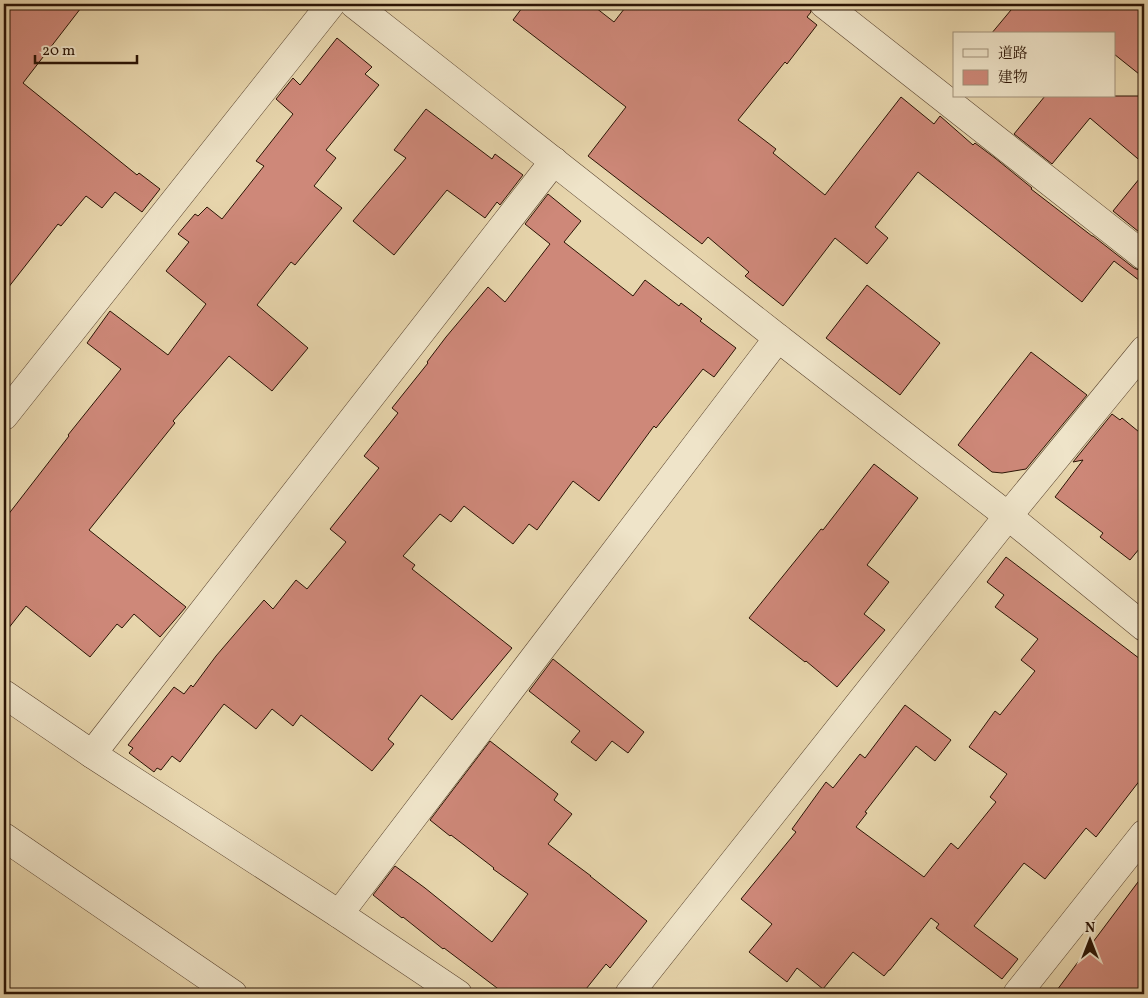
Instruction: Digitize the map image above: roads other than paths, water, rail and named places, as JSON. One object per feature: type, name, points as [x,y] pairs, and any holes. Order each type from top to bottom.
[{"type":"street","points":[[4,416],[330,4]]},
{"type":"street","points":[[354,4],[778,338],[1008,516],[1144,627]]},
{"type":"street","points":[[824,4],[1144,256]]},
{"type":"street","points":[[92,754],[554,161]]},
{"type":"street","points":[[339,914],[778,338]]},
{"type":"street","points":[[629,994],[1008,516],[1144,350]]},
{"type":"street","points":[[4,694],[92,754],[339,914],[458,994]]},
{"type":"street","points":[[1017,994],[1144,834]]},
{"type":"street","points":[[4,837],[232,994]]}]
